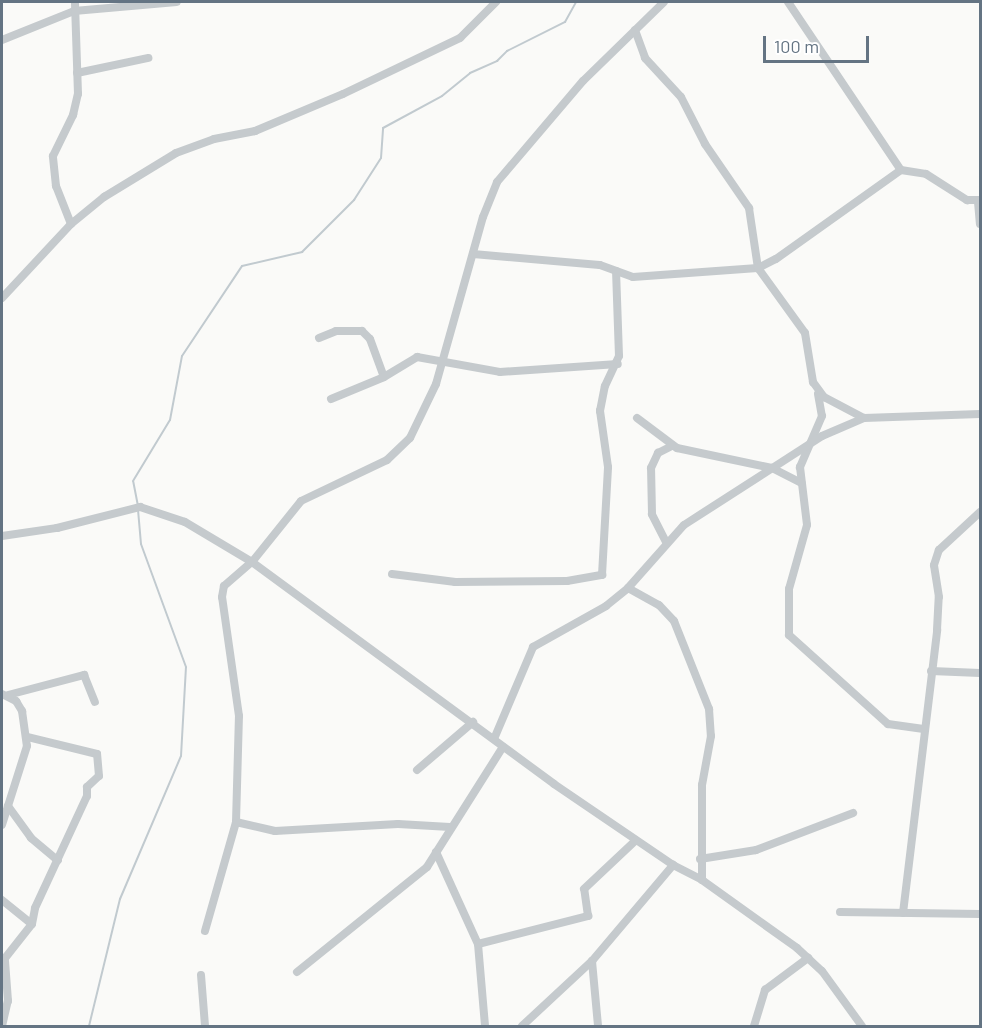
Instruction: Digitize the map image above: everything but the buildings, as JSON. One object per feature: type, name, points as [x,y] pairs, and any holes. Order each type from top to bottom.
[{"type":"street","points":[[2,40],[74,6],[177,2]]},
{"type":"street","points":[[2,298],[71,224],[104,197],[176,153],[265,128],[460,38],[496,2]]},
{"type":"street","points":[[205,931],[236,822],[239,716],[222,591],[252,562],[301,501],[387,460],[401,449],[422,420],[442,362],[488,202],[508,167],[583,81],[664,2]]},
{"type":"street","points":[[788,2],[901,170]]},
{"type":"street","points":[[71,224],[56,186],[53,156],[73,115],[77,73],[74,6]]},
{"type":"street","points":[[635,30],[645,58],[681,97],[705,144],[748,208],[758,268],[805,333],[813,382],[822,404],[822,416],[806,446],[801,483],[807,525],[789,589],[792,640],[875,708],[888,724],[924,729]]},
{"type":"street","points":[[77,73],[148,58]]},
{"type":"street","points":[[473,254],[600,265],[633,277],[758,268],[776,259],[901,170],[926,174],[956,195],[979,201],[981,224]]},
{"type":"street","points":[[392,574],[455,582],[600,578],[608,467],[600,411],[605,386],[618,364],[616,271]]},
{"type":"street","points":[[319,338],[336,331],[367,334],[384,377]]},
{"type":"street","points":[[331,399],[384,377],[417,357],[500,372],[618,364]]},
{"type":"street","points":[[813,382],[832,405],[864,418]]},
{"type":"street","points":[[494,739],[532,647],[578,624],[628,588],[666,542],[684,525],[806,446],[864,418],[981,414]]},
{"type":"street","points":[[637,418],[672,446],[772,468],[801,483]]},
{"type":"street","points":[[666,542],[652,514],[651,468],[658,453],[672,446]]},
{"type":"street","points":[[2,536],[57,528],[120,509],[140,507],[185,522],[252,562],[473,722],[503,747],[673,865],[702,880],[808,958],[850,1005],[862,1026]]},
{"type":"street","points":[[903,913],[939,597],[934,564],[939,550],[981,512]]},
{"type":"street","points":[[628,588],[659,605],[674,621],[709,709],[711,736],[702,786],[700,859],[702,880]]},
{"type":"street","points":[[931,671],[981,673]]},
{"type":"street","points":[[5,695],[84,675],[95,702]]},
{"type":"street","points":[[2,825],[27,737],[22,711],[5,695]]},
{"type":"street","points":[[417,770],[473,722]]},
{"type":"street","points":[[2,1026],[8,1001],[3,961],[32,924],[35,908],[87,787],[99,776],[99,757],[80,748],[27,737]]},
{"type":"street","points":[[297,972],[376,911],[427,867],[450,827],[503,747]]},
{"type":"street","points":[[8,806],[31,838],[57,861]]},
{"type":"street","points":[[700,859],[756,850],[853,813]]},
{"type":"street","points":[[236,822],[275,831],[398,824],[450,827]]},
{"type":"street","points":[[478,944],[588,916],[584,889],[636,840]]},
{"type":"street","points":[[436,852],[478,944],[485,1026]]},
{"type":"street","points":[[522,1026],[592,961],[673,865]]},
{"type":"street","points":[[2,900],[32,924]]},
{"type":"street","points":[[840,912],[981,914]]},
{"type":"street","points":[[754,1026],[765,990],[808,958]]},
{"type":"street","points":[[592,961],[598,1026]]},
{"type":"street","points":[[201,975],[205,1026]]},
{"type":"waterway","points":[[138,506],[133,481],[170,420],[182,356],[242,266],[302,252],[354,200],[381,158],[383,128],[442,96],[470,73],[497,61],[507,51],[565,22],[576,2]]},
{"type":"waterway","points":[[89,1026],[120,899],[181,756],[186,667],[141,544],[138,511]]}]
